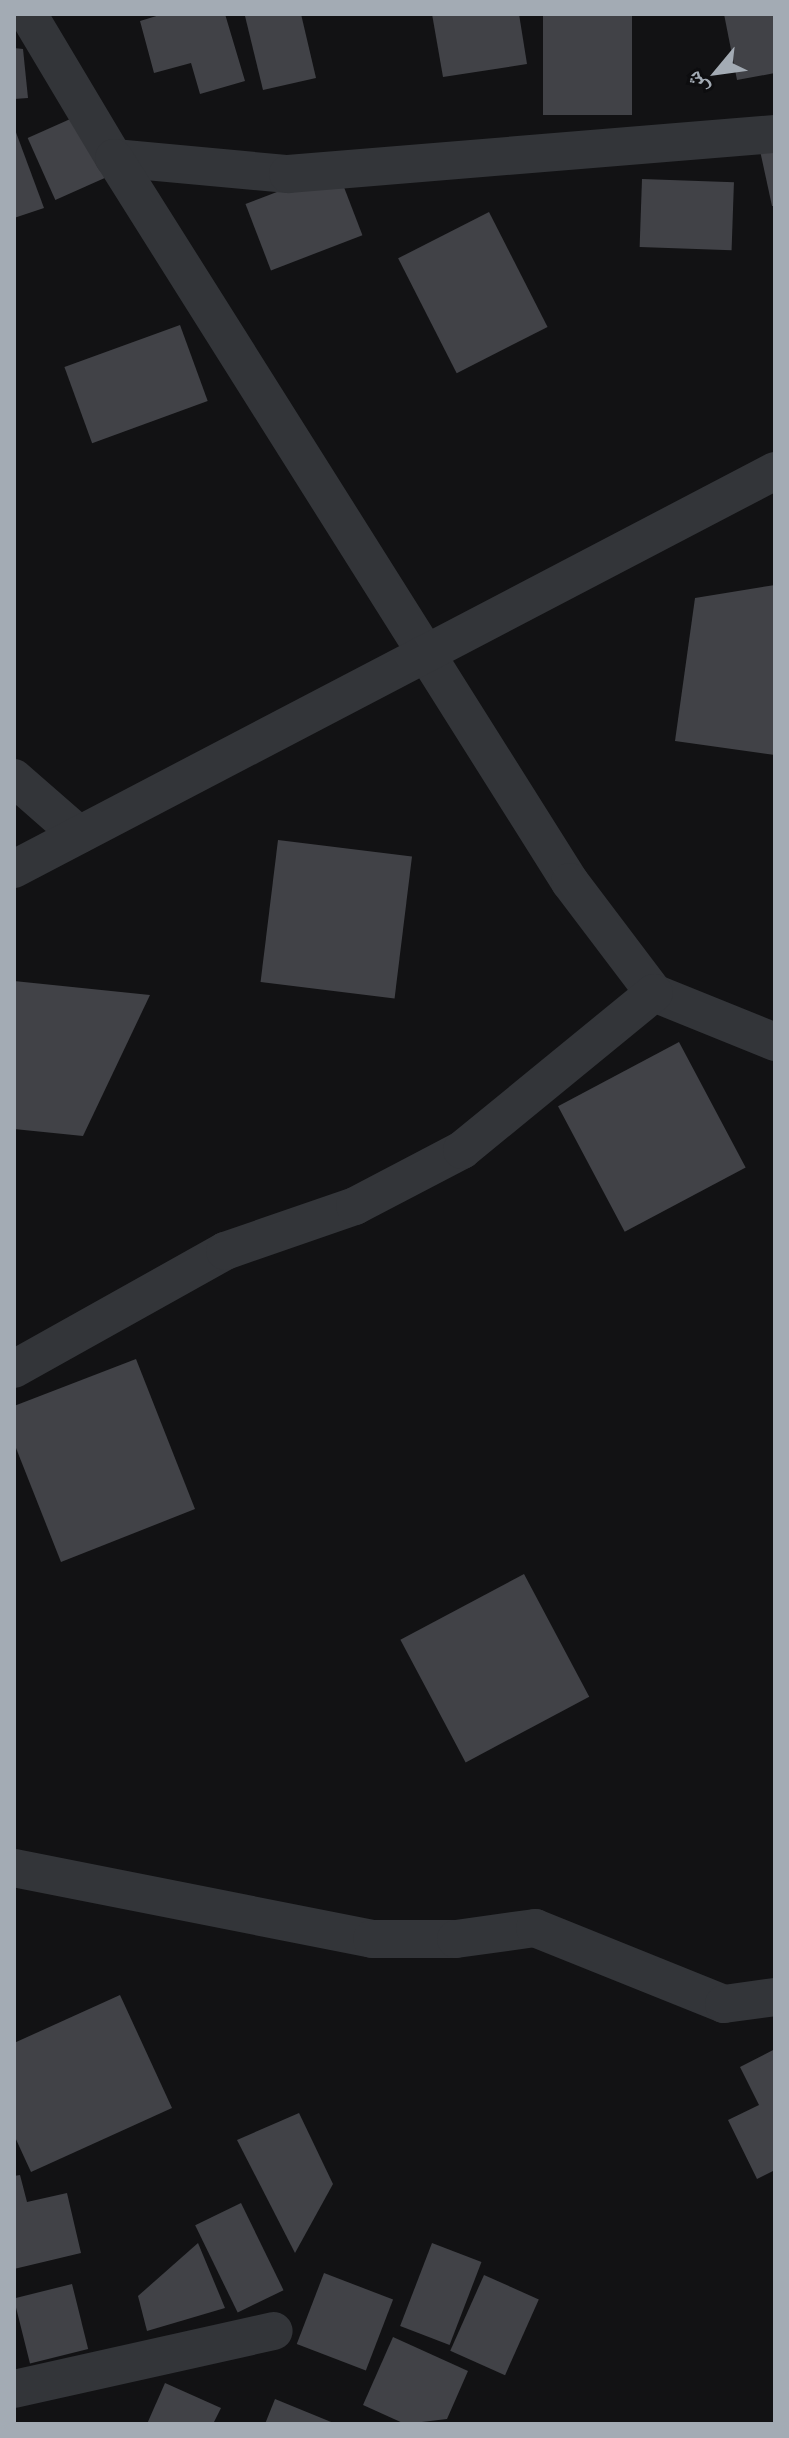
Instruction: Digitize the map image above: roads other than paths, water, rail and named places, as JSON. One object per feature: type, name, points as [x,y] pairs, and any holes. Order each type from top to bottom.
[{"type":"street","points":[[28,14],[423,656],[570,882],[654,993],[775,1042]]},
{"type":"street","points":[[114,158],[288,174],[538,148],[775,134]]},
{"type":"street","points":[[14,869],[775,471]]},
{"type":"street","points":[[14,778],[79,835]]},
{"type":"street","points":[[14,1369],[225,1251],[355,1206],[462,1150],[654,993]]},
{"type":"street","points":[[14,1868],[372,1939],[456,1939],[535,1928],[724,2004],[775,1997]]},
{"type":"street","points":[[14,2389],[274,2331]]}]
